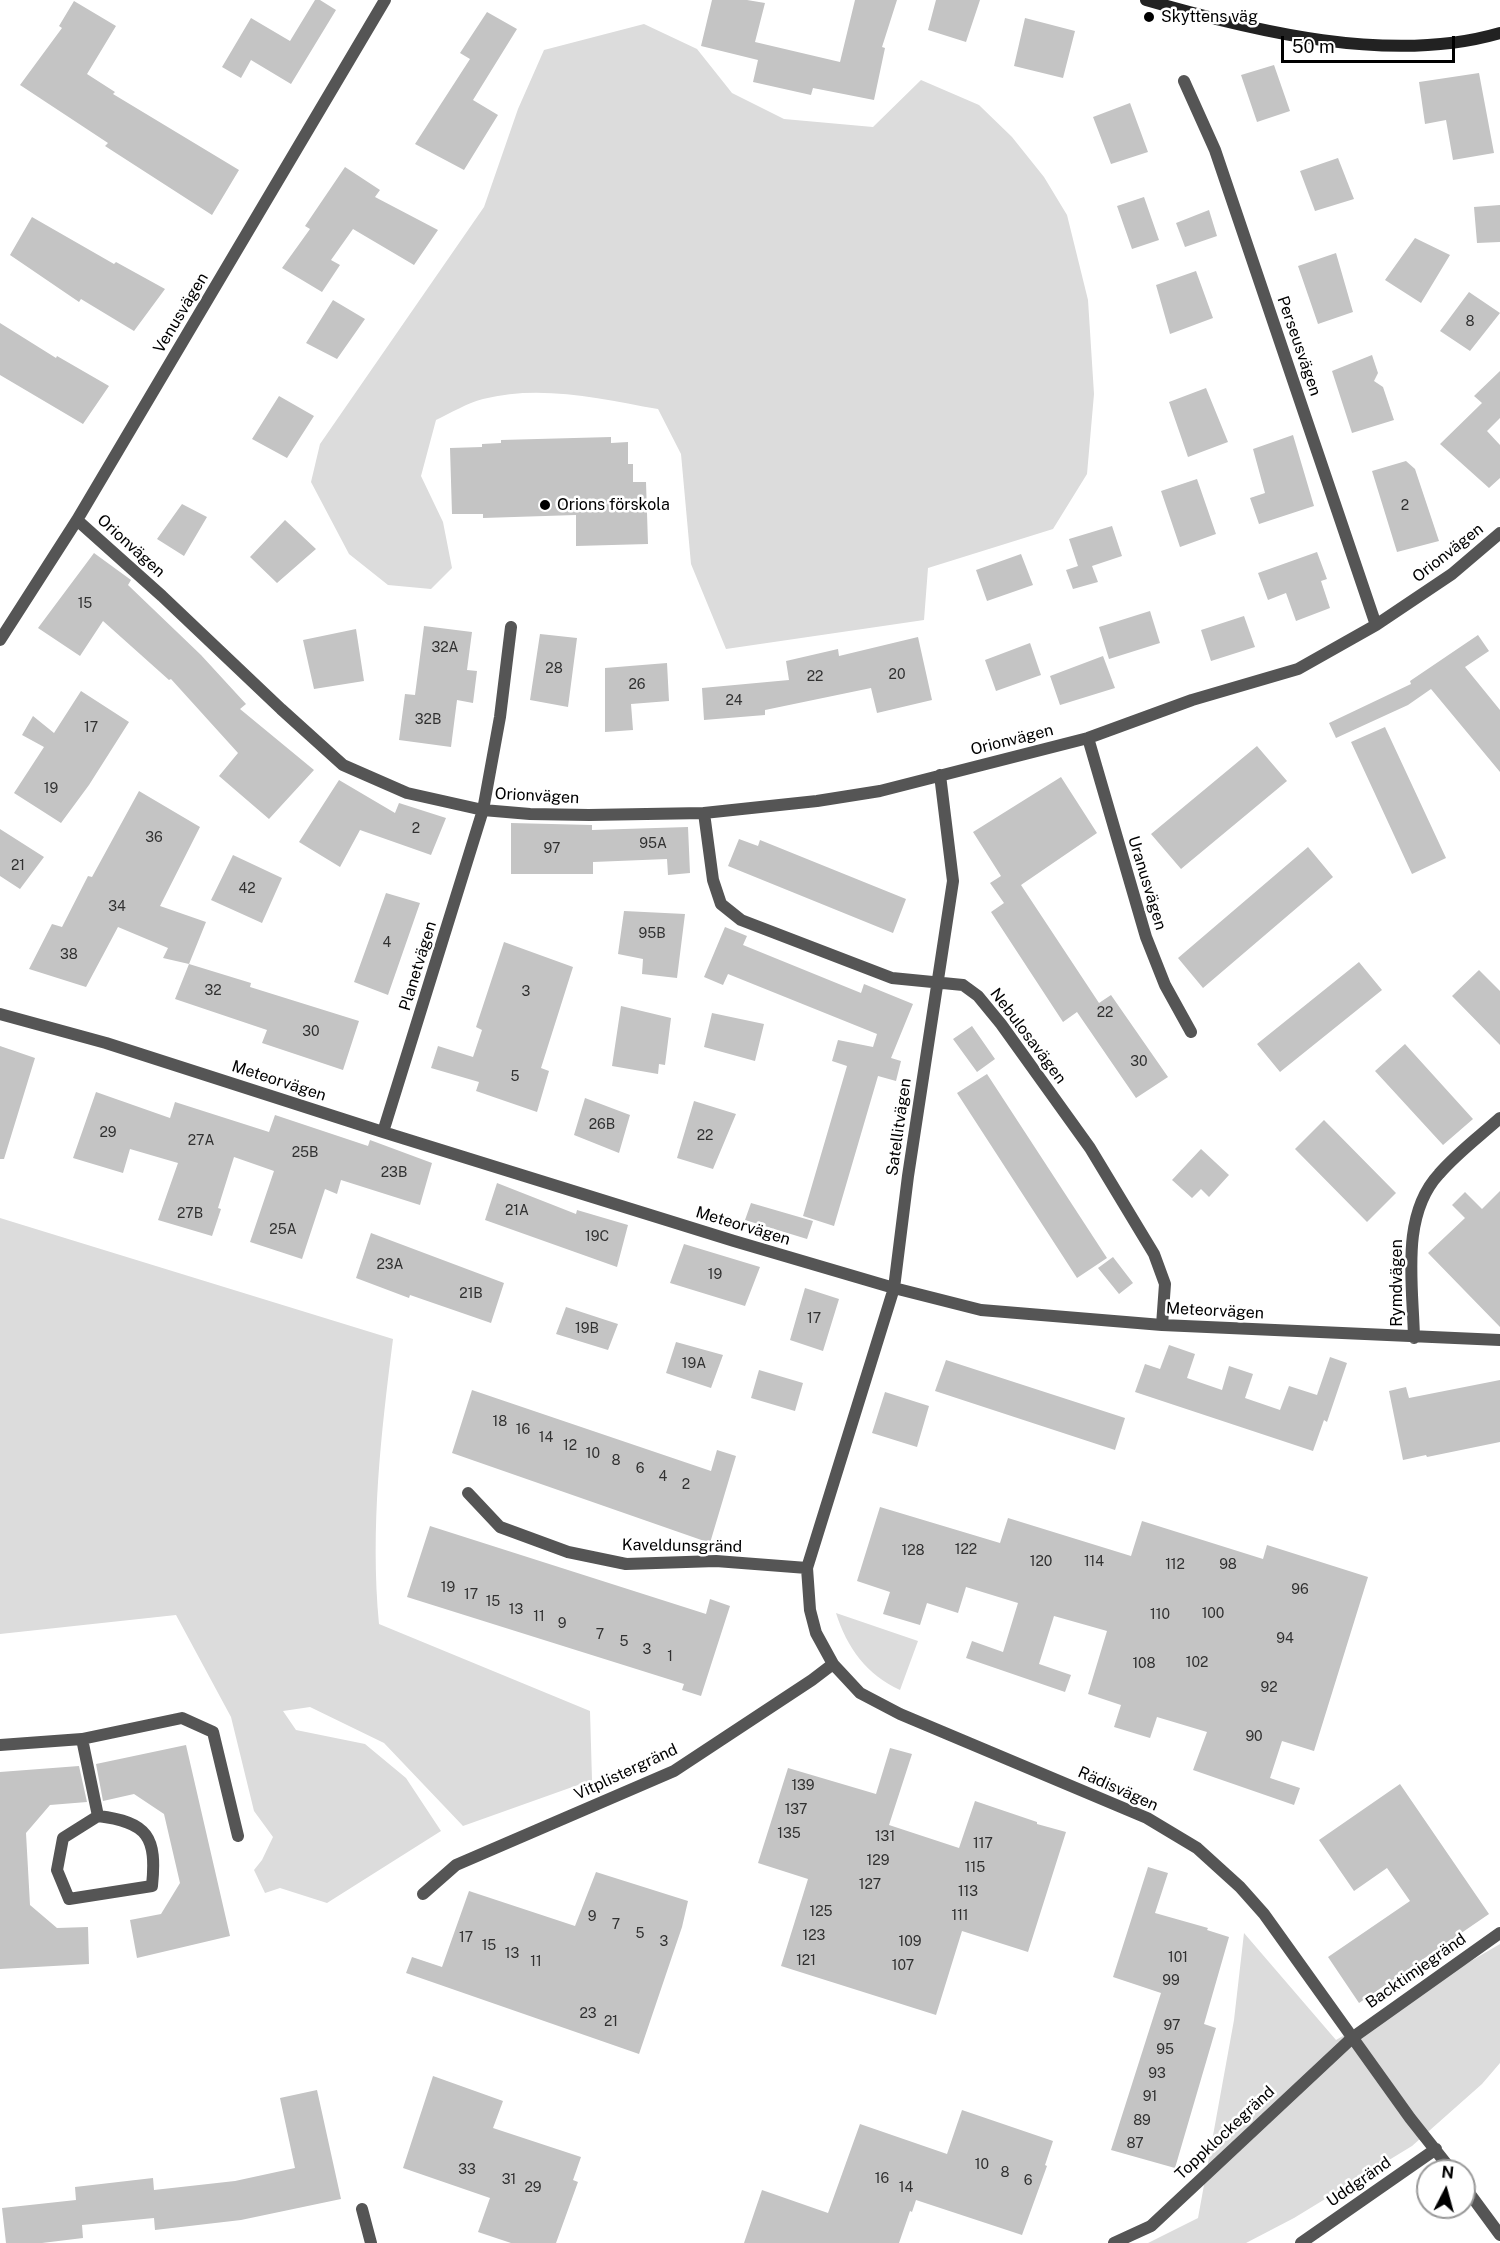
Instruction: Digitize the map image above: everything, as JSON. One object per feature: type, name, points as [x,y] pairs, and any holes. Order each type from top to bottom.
[{"type":"street","name":"Venusvägen","points":[[0,640],[77,520],[385,0]]},
{"type":"street","points":[[1146,0],[1194,14],[1329,42],[1402,47],[1474,41],[1500,33]]},
{"type":"street","name":"Perseusvägen","points":[[1184,81],[1215,150],[1377,625]]},
{"type":"street","name":"Orionvägen","points":[[77,520],[343,765],[407,793],[483,810],[577,815],[704,813],[761,808],[880,791],[1088,738],[1192,700],[1298,669],[1377,625],[1452,574],[1500,533]]},
{"type":"street","name":"Orionvägen","points":[[483,810],[500,717],[511,627]]},
{"type":"street","name":"Uranusvägen","points":[[1088,738],[1146,936],[1165,985],[1191,1032]]},
{"type":"street","name":"Satellitvägen","points":[[834,1478],[894,1288],[953,881],[940,775]]},
{"type":"street","name":"Planetvägen","points":[[383,1132],[483,810]]},
{"type":"street","name":"Nebulosavägen","points":[[704,813],[712,880],[721,904],[741,920],[892,978],[963,985],[978,996],[1001,1024],[1090,1148],[1154,1254],[1165,1284],[1162,1325]]},
{"type":"street","name":"Meteorvägen","points":[[0,1014],[106,1043],[383,1132],[894,1288],[981,1310],[1162,1325],[1414,1338],[1500,1340]]},
{"type":"street","name":"Rymdvägen","points":[[1414,1338],[1412,1245],[1420,1203],[1438,1175],[1500,1118]]},
{"type":"street","name":"Rädisvägen","points":[[834,1478],[807,1568],[810,1610],[816,1633],[833,1664],[860,1694],[900,1714],[1147,1818],[1197,1848],[1240,1887],[1264,1914],[1410,2118],[1443,2159]]},
{"type":"street","name":"Kaveldunsgränd","points":[[468,1493],[500,1527],[568,1552],[626,1564],[716,1561],[807,1568]]},
{"type":"street","name":"Vitplistergränd","points":[[423,1894],[456,1865],[674,1771],[833,1664]]},
{"type":"street","points":[[0,1745],[82,1739],[182,1719],[213,1732],[238,1836]]},
{"type":"street","points":[[82,1739],[98,1816]]},
{"type":"street","points":[[98,1816],[125,1819],[145,1832],[155,1859],[152,1886],[69,1899],[57,1870],[63,1838],[98,1816]]},
{"type":"street","name":"Backtimjegränd","points":[[1352,2037],[1500,1933]]},
{"type":"street","name":"Toppklockegränd","points":[[1114,2243],[1151,2226],[1352,2037]]},
{"type":"street","name":"Uddgränd","points":[[1301,2243],[1436,2149]]},
{"type":"street","points":[[1476,2202],[1500,2235]]},
{"type":"street","points":[[362,2209],[371,2243]]},
{"type":"shaded area","points":[[644,24],[697,49],[732,93],[784,119],[873,127],[921,80],[979,105],[1012,137],[1044,177],[1067,215],[1088,300],[1094,394],[1087,474],[1053,529],[928,568],[924,620],[726,649],[691,564],[681,454],[658,409],[593,397],[527,393],[477,401],[436,420],[421,476],[443,522],[452,568],[431,589],[388,585],[349,554],[311,482],[320,444],[484,207],[518,109],[544,50]]},
{"type":"shaded area","points":[[0,1218],[393,1339],[384,1410],[376,1516],[379,1624],[590,1711],[592,1780],[463,1826],[384,1743],[310,1707],[283,1711],[296,1730],[365,1744],[406,1778],[441,1831],[327,1903],[280,1888],[265,1893],[254,1870],[262,1860],[273,1837],[254,1811],[231,1717],[176,1615],[0,1634]]},
{"type":"shaded area","points":[[836,1613],[918,1641],[900,1690],[878,1677],[860,1659],[846,1638]]},
{"type":"shaded area","points":[[1244,1933],[1336,2040],[1500,1944],[1500,2063],[1482,2084],[1412,2146],[1294,2218],[1246,2243],[1148,2243],[1198,2218],[1234,2020]]},
{"type":"building","points":[[315,0],[320,0],[336,10],[291,84],[251,60],[241,78],[222,67],[251,18],[290,41]]},
{"type":"building","points":[[712,0],[747,0],[765,3],[755,42],[840,62],[855,0],[897,0],[882,47],[885,48],[874,100],[813,88],[811,95],[753,82],[758,60],[701,46]]},
{"type":"building","points":[[936,0],[980,0],[966,42],[928,30]]},
{"type":"building","points":[[74,1],[116,26],[87,74],[115,92],[113,94],[239,170],[212,215],[105,146],[108,143],[20,85],[62,28],[59,26]]},
{"type":"building","points":[[487,12],[517,29],[473,100],[498,115],[464,170],[415,144],[470,59],[460,53]]},
{"type":"building","points":[[1025,18],[1075,31],[1063,78],[1014,66]]},
{"type":"building","points":[[1274,65],[1290,111],[1257,122],[1241,75]]},
{"type":"building","points":[[1479,73],[1494,153],[1453,160],[1446,120],[1425,124],[1419,82]]},
{"type":"building","points":[[1130,103],[1148,152],[1111,164],[1093,117]]},
{"type":"building","points":[[1338,158],[1354,199],[1315,211],[1300,171]]},
{"type":"building","points":[[345,167],[380,190],[375,197],[438,230],[414,265],[353,229],[331,260],[340,265],[322,292],[282,268],[310,229],[305,226]]},
{"type":"building","points":[[1144,197],[1159,240],[1132,249],[1117,206]]},
{"type":"building","points":[[1500,205],[1500,242],[1477,243],[1474,207]]},
{"type":"building","points":[[1209,210],[1217,236],[1185,247],[1176,223]]},
{"type":"building","points":[[32,217],[114,264],[116,262],[165,289],[134,331],[81,299],[79,302],[10,255]]},
{"type":"building","points":[[1415,238],[1450,255],[1421,303],[1385,280]]},
{"type":"building","points":[[1336,253],[1353,312],[1318,324],[1298,266]]},
{"type":"building","points":[[1196,271],[1213,318],[1170,334],[1156,285]]},
{"type":"building","points":[[1469,292],[1500,313],[1470,351],[1440,331]]},
{"type":"building","points":[[333,300],[365,319],[337,359],[306,343]]},
{"type":"building","points":[[0,323],[56,358],[57,356],[109,386],[83,424],[0,375]]},
{"type":"building","points":[[1372,355],[1378,373],[1374,381],[1383,387],[1394,420],[1352,433],[1332,371]]},
{"type":"building","points":[[1500,371],[1500,418],[1487,431],[1500,445],[1500,478],[1489,488],[1440,444],[1482,403],[1474,396]]},
{"type":"building","points":[[1206,388],[1228,442],[1188,457],[1169,402]]},
{"type":"building","points":[[279,396],[314,416],[287,458],[252,439]]},
{"type":"building","points":[[1293,435],[1314,506],[1259,524],[1250,498],[1265,493],[1253,449]]},
{"type":"building","points":[[611,437],[611,443],[628,442],[628,464],[633,464],[633,482],[646,482],[648,544],[576,546],[576,515],[483,518],[483,514],[452,514],[450,448],[482,447],[482,444],[501,443],[501,440]]},
{"type":"building","points":[[1406,461],[1415,469],[1439,541],[1397,552],[1372,471]]},
{"type":"building","points":[[1197,479],[1216,534],[1180,547],[1161,491]]},
{"type":"building","points":[[182,504],[207,517],[184,556],[157,539]]},
{"type":"building","points":[[285,520],[316,549],[277,583],[250,557]]},
{"type":"building","points":[[1112,526],[1122,556],[1092,566],[1098,582],[1073,589],[1066,570],[1078,566],[1069,539]]},
{"type":"building","points":[[1317,552],[1327,579],[1321,581],[1330,608],[1296,621],[1286,593],[1268,600],[1258,573]]},
{"type":"building","points":[[94,553],[131,580],[128,585],[201,655],[246,704],[240,709],[314,770],[269,819],[219,776],[238,753],[171,679],[169,680],[103,621],[80,656],[38,628]]},
{"type":"building","points":[[1021,554],[1033,585],[987,601],[976,570]]},
{"type":"building","points":[[1150,611],[1160,643],[1109,659],[1099,627]]},
{"type":"building","points":[[1244,616],[1255,647],[1211,661],[1201,630]]},
{"type":"building","points":[[424,626],[472,632],[467,670],[477,671],[473,703],[457,700],[451,747],[399,740],[405,694],[415,695]]},
{"type":"building","points":[[356,629],[364,681],[314,689],[303,640]]},
{"type":"building","points":[[540,634],[577,638],[568,707],[530,700]]},
{"type":"building","points":[[1478,635],[1489,651],[1465,667],[1500,710],[1500,772],[1431,689],[1408,705],[1336,738],[1329,723],[1411,684],[1410,681]]},
{"type":"building","points":[[918,637],[932,700],[877,713],[871,688],[765,710],[765,715],[704,720],[702,688],[789,680],[786,661],[838,649],[839,656]]},
{"type":"building","points":[[1030,643],[1041,675],[996,691],[985,660]]},
{"type":"building","points":[[1103,656],[1115,688],[1060,705],[1050,676]]},
{"type":"building","points":[[667,663],[669,701],[631,704],[633,730],[605,732],[605,668]]},
{"type":"building","points":[[81,691],[129,722],[89,785],[61,823],[14,793],[44,747],[22,735],[33,716],[54,733]]},
{"type":"building","points":[[1385,727],[1446,858],[1412,874],[1351,742]]},
{"type":"building","points":[[1257,746],[1287,781],[1181,869],[1151,834]]},
{"type":"building","points":[[1061,777],[1097,833],[1021,885],[1099,1003],[1111,995],[1168,1077],[1136,1098],[1077,1012],[1063,1022],[991,912],[1004,903],[990,883],[1001,876],[973,832]]},
{"type":"building","points":[[339,780],[395,813],[399,803],[446,818],[431,855],[360,830],[340,867],[299,842]]},
{"type":"building","points":[[139,791],[200,827],[160,906],[206,922],[189,964],[163,958],[168,948],[118,927],[86,987],[29,969],[52,924],[62,927],[88,876],[92,877]]},
{"type":"building","points":[[511,823],[592,825],[592,830],[688,827],[690,873],[668,875],[667,859],[593,862],[593,874],[511,874]]},
{"type":"building","points":[[0,829],[44,857],[20,889],[0,876]]},
{"type":"building","points":[[739,839],[758,846],[760,840],[906,899],[893,933],[728,866]]},
{"type":"building","points":[[1308,847],[1333,877],[1203,988],[1178,958]]},
{"type":"building","points":[[233,855],[282,878],[262,923],[211,900]]},
{"type":"building","points":[[386,893],[420,903],[388,995],[354,982]]},
{"type":"building","points":[[624,911],[685,914],[677,978],[642,974],[643,959],[618,954]]},
{"type":"building","points":[[725,927],[747,936],[743,945],[861,993],[864,984],[913,1004],[891,1058],[901,1061],[896,1081],[878,1076],[834,1226],[803,1216],[847,1066],[832,1061],[838,1040],[873,1047],[877,1034],[728,974],[723,985],[704,977]]},
{"type":"building","points":[[504,942],[573,967],[541,1068],[549,1071],[537,1112],[476,1091],[479,1082],[431,1068],[438,1046],[473,1057],[482,1030],[476,1027]]},
{"type":"building","points":[[1359,962],[1382,990],[1280,1072],[1257,1044]]},
{"type":"building","points":[[189,964],[251,983],[250,987],[359,1021],[343,1070],[262,1043],[267,1030],[175,999]]},
{"type":"building","points":[[1479,970],[1500,991],[1500,1045],[1452,996]]},
{"type":"building","points":[[621,1006],[671,1018],[665,1065],[659,1064],[658,1074],[612,1066]]},
{"type":"building","points":[[712,1013],[764,1024],[755,1061],[704,1047]]},
{"type":"building","points":[[972,1026],[995,1059],[977,1072],[953,1039]]},
{"type":"building","points":[[1405,1044],[1473,1119],[1443,1145],[1375,1071]]},
{"type":"building","points":[[0,1046],[35,1058],[4,1159],[0,1159]]},
{"type":"building","points":[[987,1074],[1107,1258],[1077,1278],[957,1093]]},
{"type":"building","points":[[96,1092],[170,1118],[175,1102],[269,1132],[275,1115],[368,1146],[370,1140],[432,1163],[420,1205],[341,1180],[337,1194],[325,1189],[302,1259],[250,1242],[274,1171],[234,1157],[212,1236],[158,1220],[178,1163],[130,1149],[123,1173],[73,1158]]},
{"type":"building","points":[[585,1098],[630,1115],[619,1153],[574,1135]]},
{"type":"building","points":[[694,1101],[736,1114],[713,1169],[677,1158]]},
{"type":"building","points":[[1324,1120],[1396,1193],[1367,1222],[1295,1149]]},
{"type":"building","points":[[1201,1149],[1229,1175],[1209,1197],[1201,1189],[1192,1198],[1172,1180]]},
{"type":"building","points":[[497,1183],[576,1214],[577,1210],[628,1225],[617,1267],[485,1220]]},
{"type":"building","points":[[1500,1191],[1500,1327],[1428,1253],[1465,1218],[1452,1205],[1465,1192],[1482,1209]]},
{"type":"building","points":[[751,1203],[813,1221],[807,1239],[745,1220]]},
{"type":"building","points":[[371,1233],[504,1283],[491,1323],[410,1295],[409,1298],[356,1278]]},
{"type":"building","points":[[684,1244],[760,1267],[745,1306],[670,1283]]},
{"type":"building","points":[[1113,1257],[1133,1283],[1119,1294],[1098,1268]]},
{"type":"building","points":[[805,1288],[839,1299],[823,1351],[790,1340]]},
{"type":"building","points":[[566,1307],[618,1324],[608,1350],[556,1334]]},
{"type":"building","points":[[676,1342],[723,1355],[711,1388],[666,1373]]},
{"type":"building","points":[[1169,1345],[1195,1354],[1187,1378],[1222,1390],[1229,1366],[1253,1374],[1245,1398],[1280,1410],[1289,1386],[1317,1395],[1330,1357],[1347,1363],[1327,1422],[1324,1420],[1313,1451],[1135,1392],[1145,1364],[1160,1369]]},
{"type":"building","points":[[946,1360],[1125,1418],[1115,1450],[935,1391]]},
{"type":"building","points":[[759,1370],[803,1383],[795,1411],[751,1398]]},
{"type":"building","points":[[1500,1380],[1500,1442],[1403,1460],[1389,1391],[1406,1387],[1409,1398]]},
{"type":"building","points":[[472,1390],[711,1471],[717,1450],[736,1456],[710,1543],[452,1453]]},
{"type":"building","points":[[885,1392],[929,1406],[917,1447],[872,1433]]},
{"type":"building","points":[[880,1507],[1000,1543],[1008,1518],[1131,1556],[1142,1521],[1263,1559],[1267,1545],[1368,1577],[1314,1751],[1282,1741],[1270,1778],[1300,1788],[1294,1805],[1193,1770],[1207,1732],[1157,1717],[1150,1738],[1114,1727],[1121,1705],[1088,1694],[1107,1631],[1054,1616],[1039,1664],[1071,1675],[1065,1692],[966,1658],[972,1641],[1003,1652],[1018,1603],[966,1587],[958,1613],[927,1603],[920,1625],[883,1614],[890,1592],[857,1581]]},
{"type":"building","points":[[430,1526],[706,1614],[710,1599],[730,1606],[701,1696],[682,1690],[684,1684],[407,1597]]},
{"type":"building","points":[[186,1745],[230,1936],[137,1958],[130,1920],[161,1914],[180,1883],[164,1814],[134,1794],[103,1801],[96,1764]]},
{"type":"building","points":[[890,1748],[912,1754],[889,1825],[959,1848],[975,1801],[1066,1832],[1028,1952],[962,1931],[936,2015],[781,1966],[808,1879],[758,1863],[788,1768],[876,1794]]},
{"type":"building","points":[[79,1766],[87,1802],[50,1805],[26,1833],[30,1905],[57,1928],[88,1927],[89,1964],[0,1969],[0,1772]]},
{"type":"building","points":[[1400,1784],[1489,1914],[1359,2003],[1328,1957],[1410,1901],[1387,1868],[1354,1891],[1319,1840]]},
{"type":"building","points":[[1148,1867],[1168,1873],[1155,1913],[1208,1928],[1207,1930],[1229,1937],[1204,2024],[1216,2028],[1175,2168],[1111,2150],[1161,1993],[1113,1977]]},
{"type":"building","points":[[596,1872],[688,1901],[682,1927],[639,2054],[406,1973],[412,1957],[442,1967],[469,1891],[575,1926]]},
{"type":"building","points":[[433,2076],[503,2101],[493,2128],[581,2157],[573,2180],[578,2182],[556,2243],[511,2243],[478,2232],[490,2198],[403,2168]]},
{"type":"building","points":[[317,2090],[341,2199],[241,2220],[155,2230],[154,2218],[82,2225],[83,2238],[42,2243],[6,2243],[2,2208],[76,2200],[75,2187],[153,2178],[154,2190],[235,2181],[295,2168],[280,2098]]},
{"type":"building","points":[[962,2110],[1053,2141],[1045,2165],[1047,2166],[1022,2235],[916,2200],[899,2243],[744,2243],[762,2190],[828,2213],[860,2124],[947,2154]]},
{"type":"place","name":"Skyttens väg","points":[[1149,17]]},
{"type":"place","name":"Orions förskola","points":[[545,505]]}]
